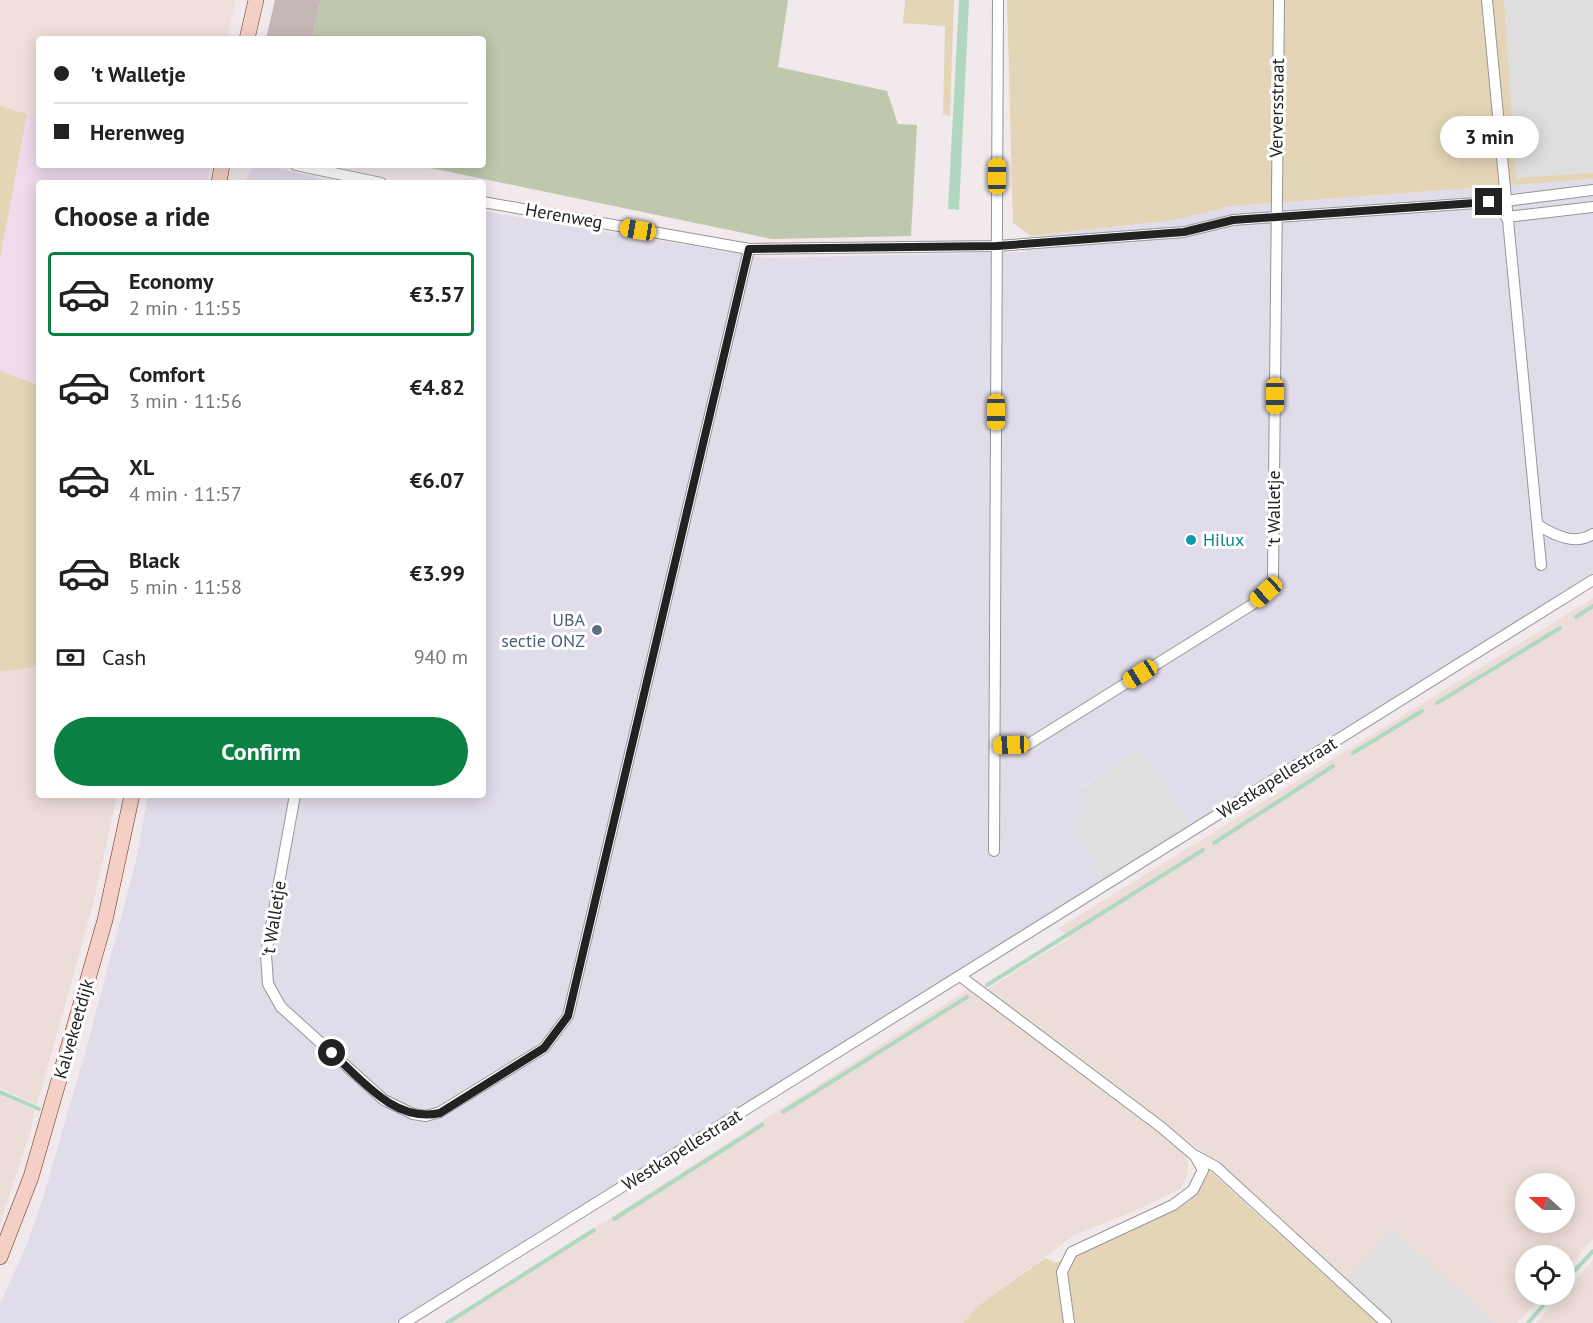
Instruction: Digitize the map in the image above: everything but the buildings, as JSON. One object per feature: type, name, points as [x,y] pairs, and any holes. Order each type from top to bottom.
[{"type":"street","points":[[248,36],[256,0]]},
{"type":"street","points":[[994,850],[998,0]]},
{"type":"street","name":"Verversstraat","points":[[1276,217],[1279,0]]},
{"type":"street","points":[[1487,0],[1541,565]]},
{"type":"street","points":[[310,168],[367,180]]},
{"type":"street","name":"Herenweg","points":[[486,203],[749,249],[997,246],[1184,232],[1233,220],[1505,201],[1593,190]]},
{"type":"street","points":[[1506,217],[1593,207]]},
{"type":"street","name":"'t Walletje","points":[[995,746],[1027,745],[1253,604],[1266,592],[1273,578],[1274,554],[1276,217]]},
{"type":"street","name":"'t Walletje","points":[[294,798],[266,954],[268,984],[281,1007],[384,1100],[413,1114],[426,1116],[440,1113],[544,1048],[558,1032],[571,1007],[749,249]]},
{"type":"street","points":[[1538,525],[1554,535],[1573,539],[1586,539],[1593,534]]},
{"type":"street","name":"Westkapellestraat","points":[[404,1323],[1593,580]]},
{"type":"street","name":"Kalvekeetdijk","points":[[0,1257],[31,1177],[102,931],[131,798]]},
{"type":"street","points":[[960,976],[1161,1127],[1196,1156],[1216,1167],[1386,1323]]},
{"type":"street","points":[[1069,1323],[1062,1284],[1062,1272],[1068,1257],[1077,1248],[1173,1205],[1192,1190],[1203,1170],[1196,1156]]},
{"type":"shaded area","points":[[0,0],[236,0],[228,36],[36,36],[36,117],[0,106]]},
{"type":"shaded area","points":[[275,0],[321,0],[313,36],[267,36]]},
{"type":"shaded area","points":[[321,0],[788,0],[778,67],[887,91],[898,124],[917,125],[911,236],[772,239],[430,168],[486,168],[486,36],[313,36]]},
{"type":"shaded area","points":[[905,0],[954,0],[950,116],[943,114],[945,26],[903,23]]},
{"type":"shaded area","points":[[959,0],[969,0],[959,210],[948,209]]},
{"type":"shaded area","points":[[1007,0],[1593,0],[1593,179],[1232,206],[1176,220],[1031,236],[1013,223]]},
{"type":"shaded area","points":[[1504,0],[1593,0],[1593,173],[1516,178]]},
{"type":"shaded area","points":[[0,106],[27,114],[0,259]]},
{"type":"shaded area","points":[[27,114],[36,117],[36,168],[210,168],[208,180],[36,180],[36,384],[0,371],[0,259]]},
{"type":"shaded area","points":[[252,168],[276,168],[326,180],[246,180]]},
{"type":"shaded area","points":[[1593,179],[1593,573],[1190,825],[1142,750],[1081,787],[1080,840],[1103,881],[396,1323],[0,1323],[0,1304],[28,1242],[43,1198],[87,1046],[136,861],[147,798],[486,798],[486,211],[766,258],[1026,252],[1031,236],[1176,220],[1232,206]]},
{"type":"shaded area","points":[[0,371],[36,384],[36,666],[0,672]]},
{"type":"shaded area","points":[[1593,598],[1593,1239],[1575,1260],[1575,1245],[1515,1245],[1515,1305],[1534,1305],[1517,1323],[1496,1323],[1392,1229],[1346,1279],[1211,1158],[986,990],[1069,938],[1059,928]]},
{"type":"shaded area","points":[[36,666],[36,798],[116,798],[93,905],[37,1105],[0,1088],[0,672]]},
{"type":"shaded area","points":[[1142,750],[1190,825],[1103,881],[1080,840],[1081,788]]},
{"type":"shaded area","points":[[970,988],[1181,1148],[1189,1162],[1187,1176],[1180,1189],[1138,1210],[1076,1234],[978,1306],[963,1323],[446,1323]]},
{"type":"shaded area","points":[[0,1095],[34,1110],[31,1131],[0,1224]]},
{"type":"shaded area","points":[[1209,1170],[1377,1323],[963,1323],[978,1306],[1045,1258],[1056,1263],[1197,1191]]},
{"type":"shaded area","points":[[1392,1229],[1496,1323],[1393,1323],[1346,1279]]},
{"type":"shaded area","points":[[1593,1260],[1593,1323],[1536,1323],[1553,1305],[1575,1305],[1575,1281]]},
{"type":"waterway","points":[[1576,617],[1593,606]]},
{"type":"waterway","points":[[1437,703],[1560,628]]},
{"type":"waterway","points":[[1353,753],[1422,711]]},
{"type":"waterway","points":[[1214,843],[1333,766]]},
{"type":"waterway","points":[[987,985],[1203,850]]},
{"type":"waterway","points":[[783,1112],[967,997]]},
{"type":"waterway","points":[[0,1092],[39,1109]]},
{"type":"waterway","points":[[614,1219],[762,1125]]},
{"type":"waterway","points":[[447,1323],[594,1230]]},
{"type":"waterway","points":[[1575,1270],[1593,1251]]},
{"type":"waterway","points":[[1528,1323],[1544,1305]]},
{"type":"place","name":"Hilux","points":[[1191,540]]},
{"type":"place","name":"UBA sectie ONZ","points":[[597,630]]},
{"type":"route","points":[[332,1053],[384,1100],[413,1114],[426,1116],[440,1113],[544,1048],[568,1016],[749,249],[997,246],[1184,232],[1233,220],[1331,211],[1489,202]]}]
